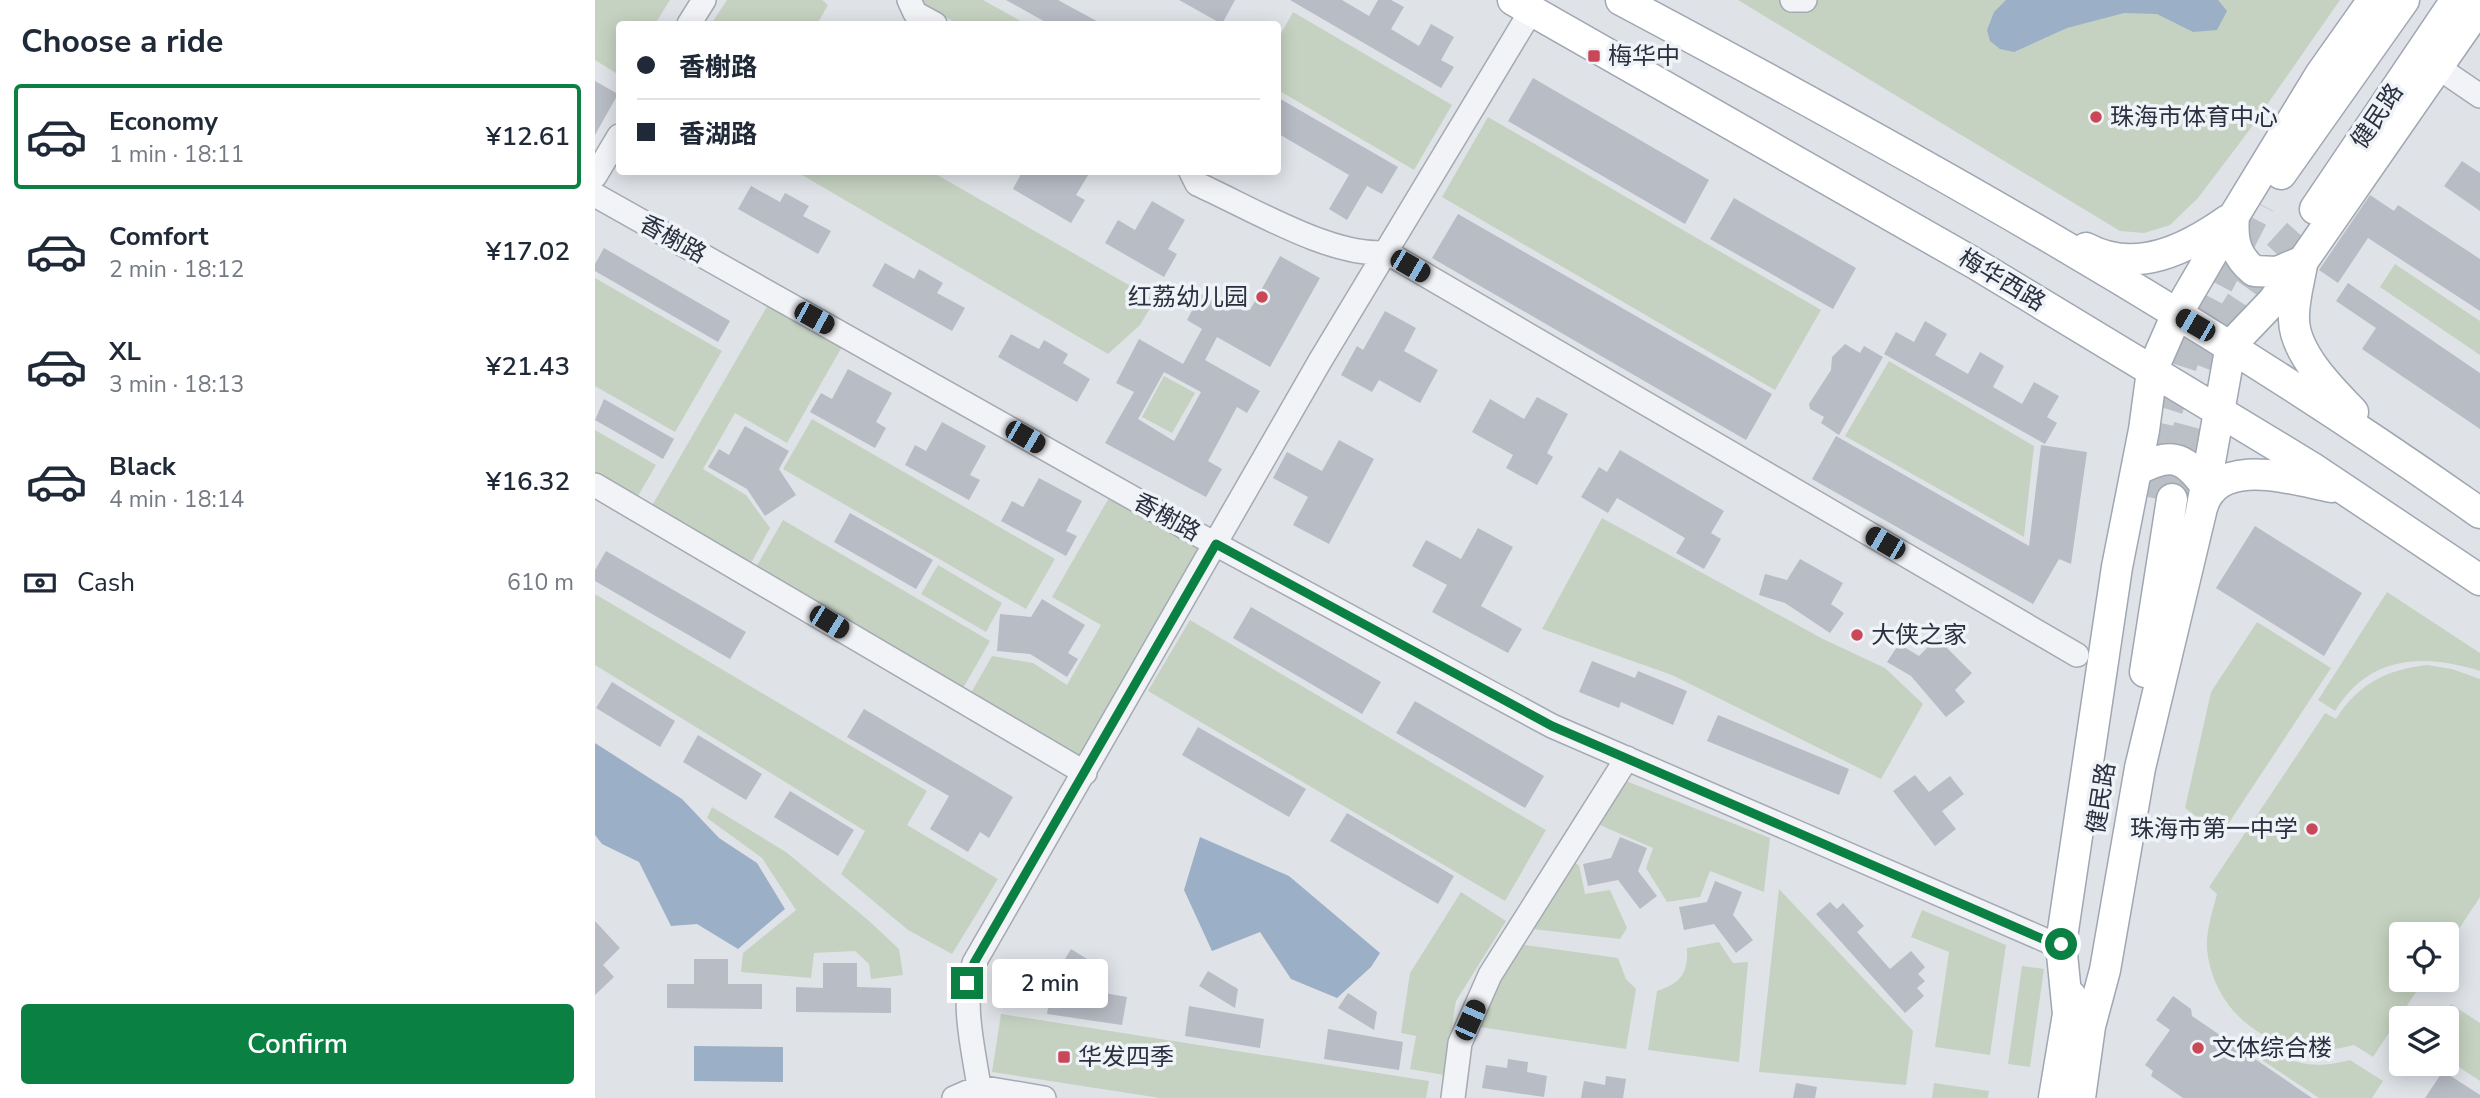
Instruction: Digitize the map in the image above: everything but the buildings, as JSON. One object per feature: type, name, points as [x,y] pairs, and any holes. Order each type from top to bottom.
[{"type":"main road","points":[[1621,0],[1881,138],[2231,345],[2384,445],[2480,513]]},
{"type":"main road","points":[[2373,0],[2320,75],[2233,234],[2237,253],[2254,271],[2277,272],[2301,246],[2439,68],[2480,6]]},
{"type":"main road","name":"健民路","points":[[2247,210],[2404,0]]},
{"type":"main road","name":"健民路","points":[[2301,246],[2456,0]]},
{"type":"main road","name":"梅华西路","points":[[1522,6],[1974,263],[2344,489],[2480,580]]},
{"type":"main road","points":[[2006,214],[2051,228],[2091,251],[2122,259],[2158,257],[2196,243],[2247,210]]},
{"type":"main road","points":[[2079,1022],[2061,947],[2117,567],[2137,470],[2152,371],[2177,314],[2247,210]]},
{"type":"main road","points":[[2079,1022],[2105,970],[2140,768],[2203,499],[2231,345],[2273,301],[2301,246]]},
{"type":"main road","points":[[2301,246],[2294,321],[2301,343],[2337,395],[2384,445]]},
{"type":"main road","points":[[2137,470],[2164,459],[2186,462],[2203,499]]},
{"type":"main road","points":[[2203,499],[2227,480],[2241,474],[2263,474],[2344,489]]},
{"type":"main road","name":"健民路","points":[[2054,1098],[2079,1022],[2160,498]]},
{"type":"main road","name":"健民路","points":[[2079,1022],[2080,1098]]},
{"type":"street","points":[[691,21],[704,0]]},
{"type":"street","points":[[909,0],[915,13],[930,21]]},
{"type":"street","points":[[1792,0],[1805,0]]},
{"type":"street","points":[[979,1087],[967,1003],[967,983],[974,963],[1386,252],[1522,6]]},
{"type":"street","points":[[2439,68],[2480,96]]},
{"type":"street","points":[[595,176],[616,141]]},
{"type":"street","points":[[1193,175],[1198,184],[1333,246],[1360,253],[1386,252],[2077,655]]},
{"type":"street","name":"香榭路","points":[[595,195],[1216,544],[1552,726],[2061,947]]},
{"type":"street","points":[[595,485],[1085,773]]},
{"type":"street","points":[[1453,1098],[1460,1042],[1490,975],[1627,758]]},
{"type":"street","points":[[954,1098],[979,1087],[1044,1098]]},
{"type":"green space","points":[[595,0],[670,0],[657,21],[616,21],[616,73],[595,60]]},
{"type":"green space","points":[[727,0],[822,0],[828,5],[819,21],[713,21]]},
{"type":"green space","points":[[915,0],[983,0],[1021,21],[953,21]]},
{"type":"green space","name":"珠海市体育中心","points":[[1738,0],[2340,0],[2248,132],[2198,198],[2170,225],[2144,233],[2120,231]]},
{"type":"green space","points":[[1293,12],[1452,105],[1414,170],[1281,92],[1281,34]]},
{"type":"green space","points":[[1488,117],[1821,310],[1775,390],[1442,197]]},
{"type":"green space","points":[[802,175],[937,175],[1155,300],[1140,325],[1108,354]]},
{"type":"green space","points":[[2395,264],[2480,321],[2480,355],[2380,287]]},
{"type":"green space","points":[[595,278],[722,351],[675,432],[595,386]]},
{"type":"green space","points":[[769,303],[843,345],[787,443],[735,413],[703,469],[746,495],[770,528],[748,569],[650,509]]},
{"type":"green space","points":[[1889,361],[2034,446],[2024,537],[1845,436]]},
{"type":"green space","points":[[1164,376],[1195,393],[1172,433],[1142,417]]},
{"type":"green space","points":[[812,419],[1055,559],[1026,609],[783,469]]},
{"type":"green space","points":[[595,430],[656,465],[638,496],[595,472]]},
{"type":"green space","points":[[1110,496],[1202,547],[1081,762],[968,698],[992,656],[1033,663],[1067,685],[1101,625],[1052,597]]},
{"type":"green space","points":[[1602,518],[1823,639],[1885,668],[1923,704],[1881,779],[1672,675],[1542,629]]},
{"type":"green space","points":[[783,520],[990,641],[962,690],[755,569]]},
{"type":"green space","points":[[938,565],[1002,603],[986,632],[921,594]]},
{"type":"green space","points":[[2387,592],[2480,653],[2480,671],[2438,662],[2399,663],[2364,679],[2349,692],[2335,711],[2318,700]]},
{"type":"green space","points":[[595,594],[927,791],[907,825],[998,879],[952,954],[908,930],[841,874],[865,831],[595,665]]},
{"type":"green space","points":[[1190,620],[1546,830],[1505,901],[1148,691]]},
{"type":"green space","points":[[2257,622],[2331,668],[2221,835],[2185,808],[2211,692]]},
{"type":"green space","points":[[2427,665],[2452,669],[2480,679],[2480,897],[2459,929],[2459,922],[2389,922],[2389,992],[2416,992],[2407,1006],[2389,1006],[2389,1033],[2373,1057],[2354,1045],[2305,1049],[2282,1043],[2261,1034],[2242,1020],[2215,981],[2208,957],[2207,941],[2217,894],[2209,887],[2325,713],[2336,719],[2364,687],[2386,675]]},
{"type":"green space","points":[[1621,779],[1770,838],[1764,892],[1710,871],[1700,897],[1667,902],[1646,868],[1653,848],[1593,822]]},
{"type":"green space","points":[[712,807],[786,852],[868,920],[899,949],[903,975],[871,979],[869,964],[855,951],[814,953],[811,978],[741,972],[743,953],[796,910],[762,858],[707,818]]},
{"type":"green space","points":[[1567,860],[1579,865],[1585,894],[1610,890],[1627,928],[1620,939],[1524,928]]},
{"type":"green space","points":[[1779,889],[1913,1031],[1906,1085],[1759,1072]]},
{"type":"green space","points":[[1461,892],[1506,921],[1456,1001],[1444,1075],[1410,1069],[1416,1036],[1401,1033],[1410,973]]},
{"type":"green space","points":[[1922,910],[2006,945],[1990,1055],[1935,1047],[1949,952],[1911,937]]},
{"type":"green space","points":[[1719,942],[1733,963],[1748,962],[1739,1062],[1648,1050],[1657,991],[1672,985],[1681,976],[1686,965],[1687,948]]},
{"type":"green space","points":[[1518,944],[1618,958],[1626,979],[1636,989],[1626,1049],[1480,1027],[1498,979]]},
{"type":"green space","points":[[2022,966],[2044,969],[2030,1067],[2008,1064]]},
{"type":"green space","points":[[2459,1009],[2480,1023],[2480,1081],[2459,1067]]},
{"type":"green space","points":[[1001,1014],[1429,1081],[1426,1098],[1160,1098],[992,1072]]},
{"type":"green space","points":[[2267,1051],[2307,1064],[2350,1060],[2383,1081],[2372,1098],[2319,1098],[2262,1060]]},
{"type":"green space","points":[[1934,1083],[1989,1091],[1988,1098],[1932,1098]]},
{"type":"water","points":[[2006,0],[2218,0],[2227,11],[2217,30],[2193,32],[2157,14],[2124,13],[2067,28],[2014,52],[2000,49],[1990,41],[1987,30],[1994,12]]},
{"type":"water","points":[[595,743],[682,799],[719,838],[757,863],[785,909],[738,949],[697,924],[671,926],[639,862],[602,844],[595,835]]},
{"type":"water","points":[[1200,837],[1289,876],[1380,953],[1371,967],[1337,998],[1291,979],[1260,932],[1212,951],[1184,890]]},
{"type":"water","points":[[694,1046],[783,1047],[783,1082],[694,1081]]},
{"type":"tunnel","points":[[2148,497],[2166,415],[2191,337],[2260,204]]},
{"type":"tunnel","points":[[2172,499],[2191,418],[2218,342],[2252,286],[2299,232]]},
{"type":"place","name":"梅华中","points":[[1594,56]]},
{"type":"place","name":"珠海市体育中心","points":[[2096,117]]},
{"type":"place","name":"红荔幼儿园","points":[[1262,297]]},
{"type":"place","name":"大侠之家","points":[[1857,635]]},
{"type":"place","name":"珠海市第一中学","points":[[2312,829]]},
{"type":"place","name":"文体综合楼","points":[[2198,1048]]},
{"type":"place","name":"华发四季","points":[[1064,1057]]},
{"type":"route","points":[[967,983],[974,963],[1216,544],[1552,726],[2061,947],[2061,944]]}]
